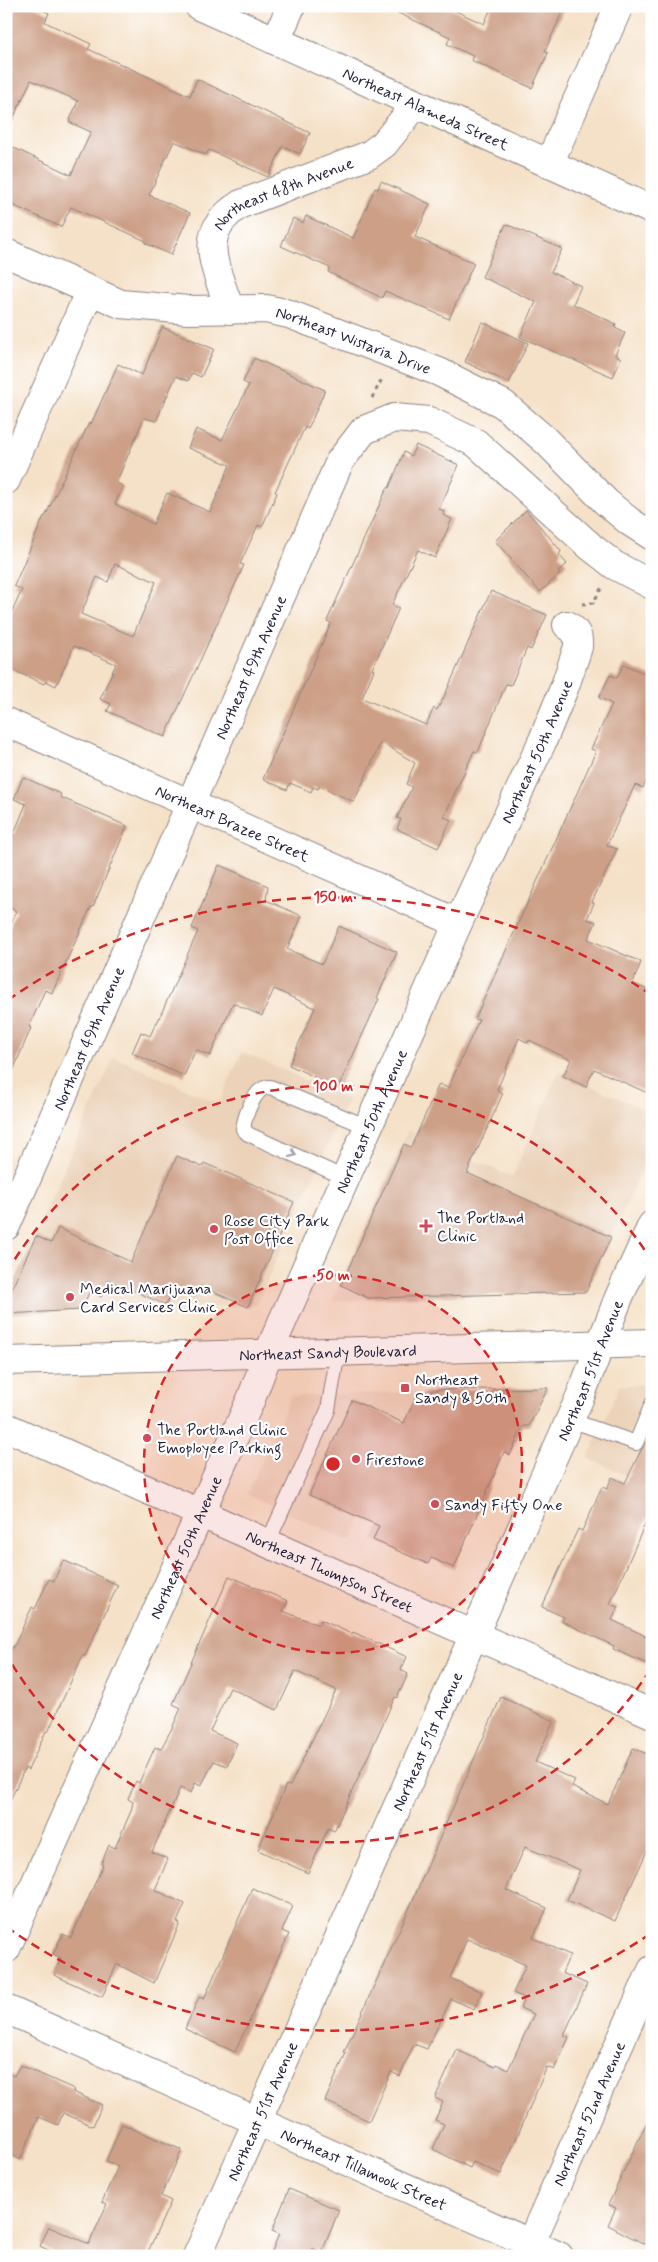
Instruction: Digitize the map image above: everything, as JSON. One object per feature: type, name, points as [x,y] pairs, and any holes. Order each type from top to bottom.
[{"type":"street","name":"Northeast Alameda Street","points":[[199,6],[652,210]]},
{"type":"street","points":[[276,41],[291,6]]},
{"type":"street","points":[[549,164],[619,6]]},
{"type":"street","name":"Northeast 48th Avenue","points":[[230,310],[214,258],[212,244],[213,233],[218,222],[227,212],[241,204],[369,154],[384,144],[416,104]]},
{"type":"street","name":"Northeast Wistaria Drive","points":[[6,253],[121,304],[188,310],[266,309],[289,314],[438,372],[503,404],[545,440],[606,502],[630,522],[652,536]]},
{"type":"street","points":[[6,480],[90,291]]},
{"type":"street","name":"Northeast 49th Avenue","points":[[6,1226],[340,461],[364,430],[394,418],[429,421],[476,443],[614,565],[652,585]]},
{"type":"street","name":"Northeast 50th Avenue","points":[[6,1949],[251,1399],[268,1354],[345,1178],[565,686],[579,640],[576,630],[567,625]]},
{"type":"street","name":"Northeast Brazee Street","points":[[6,722],[458,923]]},
{"type":"street","name":"Northeast 51st Avenue","points":[[197,2256],[570,1420],[652,1225]]},
{"type":"street","name":"Northeast Sandy Boulevard","points":[[6,1361],[652,1343]]},
{"type":"street","name":"Northeast Thompson Street","points":[[6,1427],[652,1714]]},
{"type":"street","name":"Northeast 52nd Avenue","points":[[528,2249],[652,1970]]},
{"type":"street","name":"Northeast Tillamook Street","points":[[6,2009],[257,2121],[528,2249],[559,2256]]},
{"type":"lane","points":[[345,1178],[248,1134],[243,1129],[244,1122],[258,1091],[264,1086],[368,1127]]},
{"type":"lane","points":[[267,1544],[328,1410],[338,1352]]},
{"type":"lane","points":[[570,1420],[636,1443],[652,1404]]},
{"type":"path","points":[[377,425],[369,404],[394,354]]},
{"type":"path","points":[[567,625],[578,604],[593,603],[614,565]]},
{"type":"shaded area","points":[[242,1052],[348,1099],[256,1305],[6,1312],[6,1300],[114,1057],[219,1104]]},
{"type":"shaded area","points":[[559,1072],[652,1113],[652,1146],[587,1292],[332,1301],[408,1130],[512,1177]]},
{"type":"shaded area","points":[[620,1385],[652,1385],[652,1487],[588,1458]]},
{"type":"shaded area","points":[[419,1392],[351,1542],[247,1494],[291,1396]]},
{"type":"building","points":[[6,6],[33,6],[49,13],[45,22],[91,44],[88,49],[190,96],[197,79],[310,133],[300,154],[283,146],[268,177],[209,150],[206,155],[174,141],[149,195],[190,213],[171,255],[145,243],[146,241],[71,207],[61,227],[6,202],[6,159],[12,147],[71,175],[91,132],[69,122],[78,101],[31,80],[6,134]]},
{"type":"building","points":[[383,6],[445,6],[484,24],[492,6],[565,6],[545,51],[548,53],[532,88],[471,60],[473,56],[447,44],[450,37]]},
{"type":"building","points":[[381,181],[430,204],[415,237],[474,263],[449,319],[385,291],[382,298],[328,272],[330,268],[281,246],[293,218],[303,223],[306,216],[353,238],[375,188],[378,189]]},
{"type":"building","points":[[506,224],[562,249],[551,272],[581,286],[573,304],[616,324],[615,328],[625,333],[615,355],[621,358],[613,377],[520,337],[536,302],[482,277]]},
{"type":"building","points":[[482,322],[528,343],[509,383],[465,362]]},
{"type":"building","points":[[162,327],[214,349],[201,377],[192,373],[188,381],[176,376],[156,421],[144,418],[116,483],[123,486],[115,504],[153,524],[167,493],[210,512],[230,465],[188,448],[196,429],[222,440],[249,385],[243,382],[254,358],[325,390],[308,429],[305,427],[275,492],[277,493],[262,527],[258,525],[240,564],[244,565],[165,737],[107,711],[111,704],[100,699],[116,664],[74,646],[56,686],[46,681],[44,684],[6,667],[6,625],[22,590],[14,586],[44,516],[89,423],[91,424],[118,364],[142,375]],"holes":[[[115,564],[156,582],[133,636],[81,614],[97,577],[108,582]]]},
{"type":"building","points":[[416,445],[459,465],[439,509],[444,511],[443,515],[452,519],[435,558],[418,550],[392,605],[399,608],[372,669],[374,670],[362,698],[426,725],[434,708],[437,710],[444,697],[491,591],[547,615],[531,650],[527,648],[511,685],[506,684],[478,752],[474,751],[444,817],[451,820],[438,848],[397,829],[401,819],[397,818],[412,787],[406,784],[415,763],[381,742],[354,802],[320,786],[318,789],[313,787],[311,792],[290,783],[287,790],[263,779],[331,623],[327,621],[387,488],[389,488],[404,452],[411,456]]},
{"type":"building","points":[[526,510],[561,551],[559,555],[567,564],[558,572],[560,574],[540,592],[495,541]]},
{"type":"building","points":[[624,664],[652,677],[652,769],[643,788],[635,785],[607,845],[617,849],[592,902],[594,903],[587,919],[596,922],[588,939],[641,962],[633,983],[652,992],[652,1095],[594,1069],[586,1087],[563,1076],[571,1060],[529,1040],[528,1043],[519,1038],[497,1090],[503,1093],[467,1173],[611,1237],[586,1292],[368,1298],[341,1285],[404,1144],[411,1147],[439,1084],[448,1088],[479,1020],[475,1019],[596,751],[591,749],[612,704],[599,698],[610,675],[617,678]]},
{"type":"building","points":[[23,777],[61,794],[60,797],[127,826],[93,907],[91,907],[52,993],[45,990],[6,1087],[6,936],[16,911],[6,906],[6,853],[26,804],[14,799]]},
{"type":"building","points":[[219,865],[268,886],[266,900],[302,916],[287,949],[322,964],[339,926],[397,952],[377,998],[379,999],[338,1088],[289,1065],[315,1008],[274,989],[262,1016],[233,1003],[210,1056],[196,1049],[184,1076],[132,1053],[141,1032],[150,1036],[157,1023],[198,931],[192,928]]},
{"type":"building","name":"Rose City Park Post Office","points":[[177,1156],[202,1167],[204,1163],[294,1202],[248,1307],[200,1286],[195,1297],[174,1288],[166,1305],[109,1280],[101,1297],[90,1291],[81,1310],[6,1314],[6,1301],[36,1236],[51,1243],[58,1228],[131,1262]]},
{"type":"building","name":"Sandy Fifty One","points":[[548,1388],[529,1426],[523,1426],[510,1455],[504,1452],[454,1568],[431,1558],[428,1564],[373,1540],[379,1526],[309,1495],[352,1400],[404,1423],[415,1398],[421,1398],[423,1393],[432,1393],[432,1390]]},
{"type":"building","points":[[652,1428],[652,1508],[610,1604],[618,1607],[612,1620],[652,1639],[652,1666],[613,1649],[614,1646],[562,1621],[564,1617],[542,1607],[578,1529],[582,1531],[602,1487],[607,1489],[612,1477],[625,1483]]},
{"type":"building","points":[[63,1560],[118,1585],[85,1656],[83,1655],[48,1732],[46,1731],[28,1770],[25,1768],[6,1809],[6,1656],[15,1644],[32,1607],[35,1609],[49,1579],[54,1581]]},
{"type":"building","points":[[229,1576],[288,1601],[283,1611],[319,1625],[321,1620],[352,1634],[353,1632],[407,1657],[401,1670],[408,1674],[397,1698],[395,1697],[334,1831],[328,1828],[308,1873],[258,1850],[286,1785],[290,1786],[336,1690],[295,1671],[277,1710],[230,1688],[210,1731],[237,1743],[227,1766],[214,1761],[201,1786],[195,1783],[191,1793],[180,1788],[152,1852],[168,1859],[155,1890],[185,1904],[177,1922],[180,1923],[154,1983],[117,1964],[102,1997],[54,1975],[61,1958],[53,1954],[63,1934],[71,1938],[103,1865],[101,1864],[109,1845],[115,1848],[131,1811],[133,1802],[128,1799],[136,1781],[139,1783],[155,1747],[161,1749],[173,1726],[181,1708],[173,1704]]},
{"type":"building","points":[[501,1697],[554,1721],[535,1762],[575,1780],[572,1787],[608,1804],[633,1748],[652,1756],[652,1840],[615,1921],[567,1900],[580,1870],[525,1847],[506,1890],[547,1908],[533,1938],[570,1955],[562,1973],[587,1984],[564,2035],[569,2037],[554,2070],[547,2067],[501,2174],[473,2162],[470,2168],[433,2149],[444,2124],[435,2120],[443,2102],[435,2098],[457,2050],[495,2067],[496,2064],[508,2070],[534,2014],[520,2008],[525,1998],[513,1993],[526,1965],[467,1939],[450,1978],[482,1992],[474,2009],[451,1999],[427,2049],[414,2044],[400,2076],[391,2072],[369,2121],[325,2101],[346,2053],[344,2052],[409,1909]]},
{"type":"building","points":[[252,1888],[293,1906],[282,1931],[289,1934],[235,2052],[185,2029],[199,1997],[204,1999]]},
{"type":"building","points":[[20,2065],[74,2089],[73,2092],[102,2105],[93,2126],[63,2113],[58,2125],[39,2117],[20,2160],[6,2152],[6,2073],[14,2076]]},
{"type":"building","points":[[652,2111],[652,2248],[608,2225],[616,2208],[608,2205]]},
{"type":"building","points":[[122,2124],[182,2150],[161,2196],[171,2201],[146,2256],[60,2256],[40,2246],[49,2227],[89,2244],[107,2204],[102,2202],[118,2166],[106,2161]]},
{"type":"building","points":[[289,2189],[339,2210],[322,2252],[312,2248],[308,2256],[270,2256],[279,2234],[272,2231]]},
{"type":"place","name":"The Portland Clinic","points":[[426,1226]]},
{"type":"place","name":"Rose City Park Post Office","points":[[214,1229]]},
{"type":"place","name":"Medical Marijuana Card Services Clinic","points":[[70,1297]]},
{"type":"place","name":"Northeast Sandy & 50th","points":[[405,1388]]},
{"type":"place","name":"The Portland Clinic Emoployee Parking","points":[[147,1438]]},
{"type":"place","name":"Firestone","points":[[356,1459]]},
{"type":"place","name":"Sandy Fifty One","points":[[435,1504]]}]
